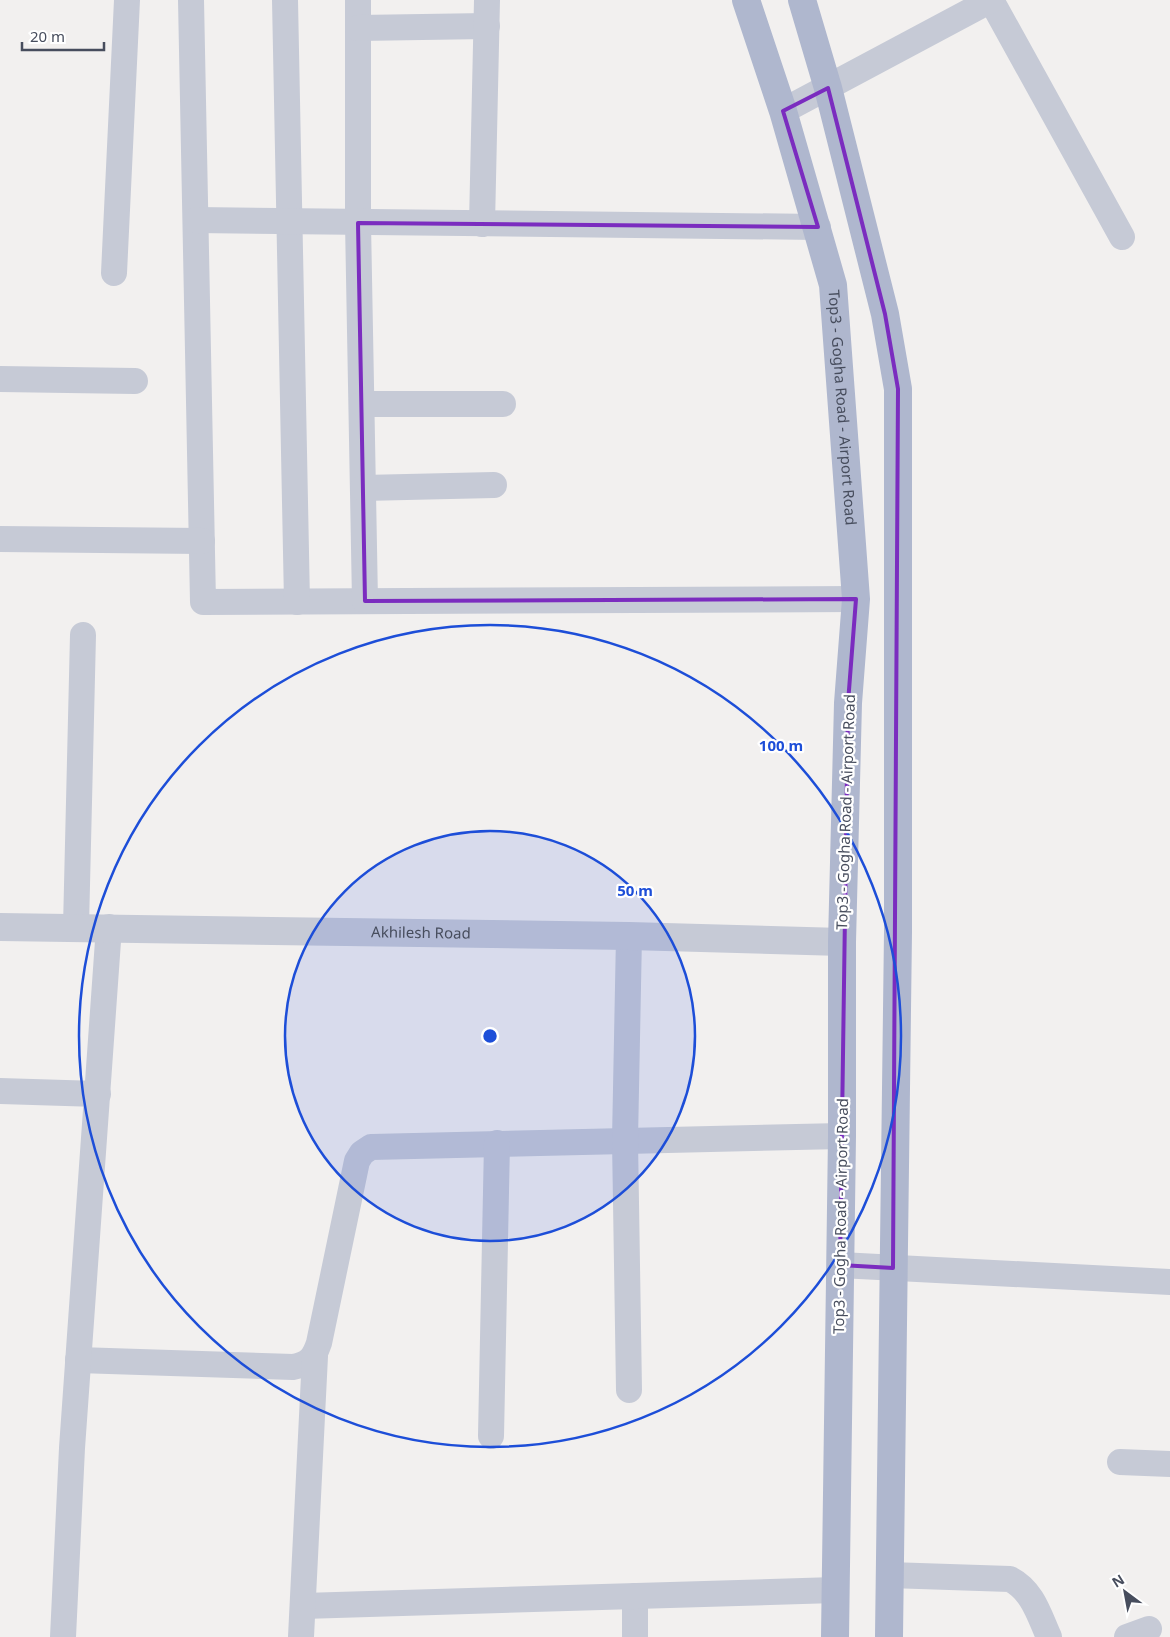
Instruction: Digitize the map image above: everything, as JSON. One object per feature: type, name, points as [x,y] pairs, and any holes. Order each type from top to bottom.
[{"type":"main road","name":"Top3 - Gogha Road - Airport Road","points":[[746,0],[783,111],[818,227],[833,285],[856,600],[848,703],[842,942],[842,1136],[835,1637]]},
{"type":"main road","points":[[802,0],[828,88],[885,314],[898,389],[898,932],[888,1637]]},
{"type":"street","points":[[114,273],[127,0]]},
{"type":"street","points":[[191,0],[203,602],[856,600]]},
{"type":"street","points":[[285,0],[297,602]]},
{"type":"street","points":[[358,0],[358,223],[366,601]]},
{"type":"street","points":[[482,224],[487,0]]},
{"type":"street","points":[[783,111],[991,0],[1122,237]]},
{"type":"street","points":[[358,28],[487,26]]},
{"type":"street","points":[[196,220],[818,227]]},
{"type":"street","points":[[0,379],[135,382]]},
{"type":"street","points":[[362,404],[503,404]]},
{"type":"street","points":[[363,488],[494,484]]},
{"type":"street","points":[[0,539],[202,541]]},
{"type":"street","points":[[76,928],[83,635]]},
{"type":"street","name":"Akhilesh Road","points":[[0,927],[110,927],[629,936],[842,942]]},
{"type":"street","points":[[63,1637],[78,1360],[110,927]]},
{"type":"street","points":[[629,936],[625,1140],[629,1390]]},
{"type":"street","points":[[0,1091],[98,1094]]},
{"type":"street","points":[[301,1637],[315,1356],[357,1161],[362,1153],[371,1147],[382,1145],[842,1136]]},
{"type":"street","points":[[491,1436],[497,1143]]},
{"type":"street","points":[[840,1265],[1170,1282]]},
{"type":"street","points":[[78,1360],[293,1367],[306,1365],[315,1356]]},
{"type":"street","points":[[1120,1462],[1170,1464]]},
{"type":"street","points":[[890,1574],[1010,1580],[1021,1585],[1030,1595],[1049,1637]]},
{"type":"street","points":[[303,1606],[835,1590]]},
{"type":"street","points":[[635,1596],[636,1637]]},
{"type":"highlighted area","points":[[828,88],[885,314],[898,389],[893,1268],[840,1265],[848,703],[856,599],[365,601],[358,223],[818,227],[783,111]]}]
